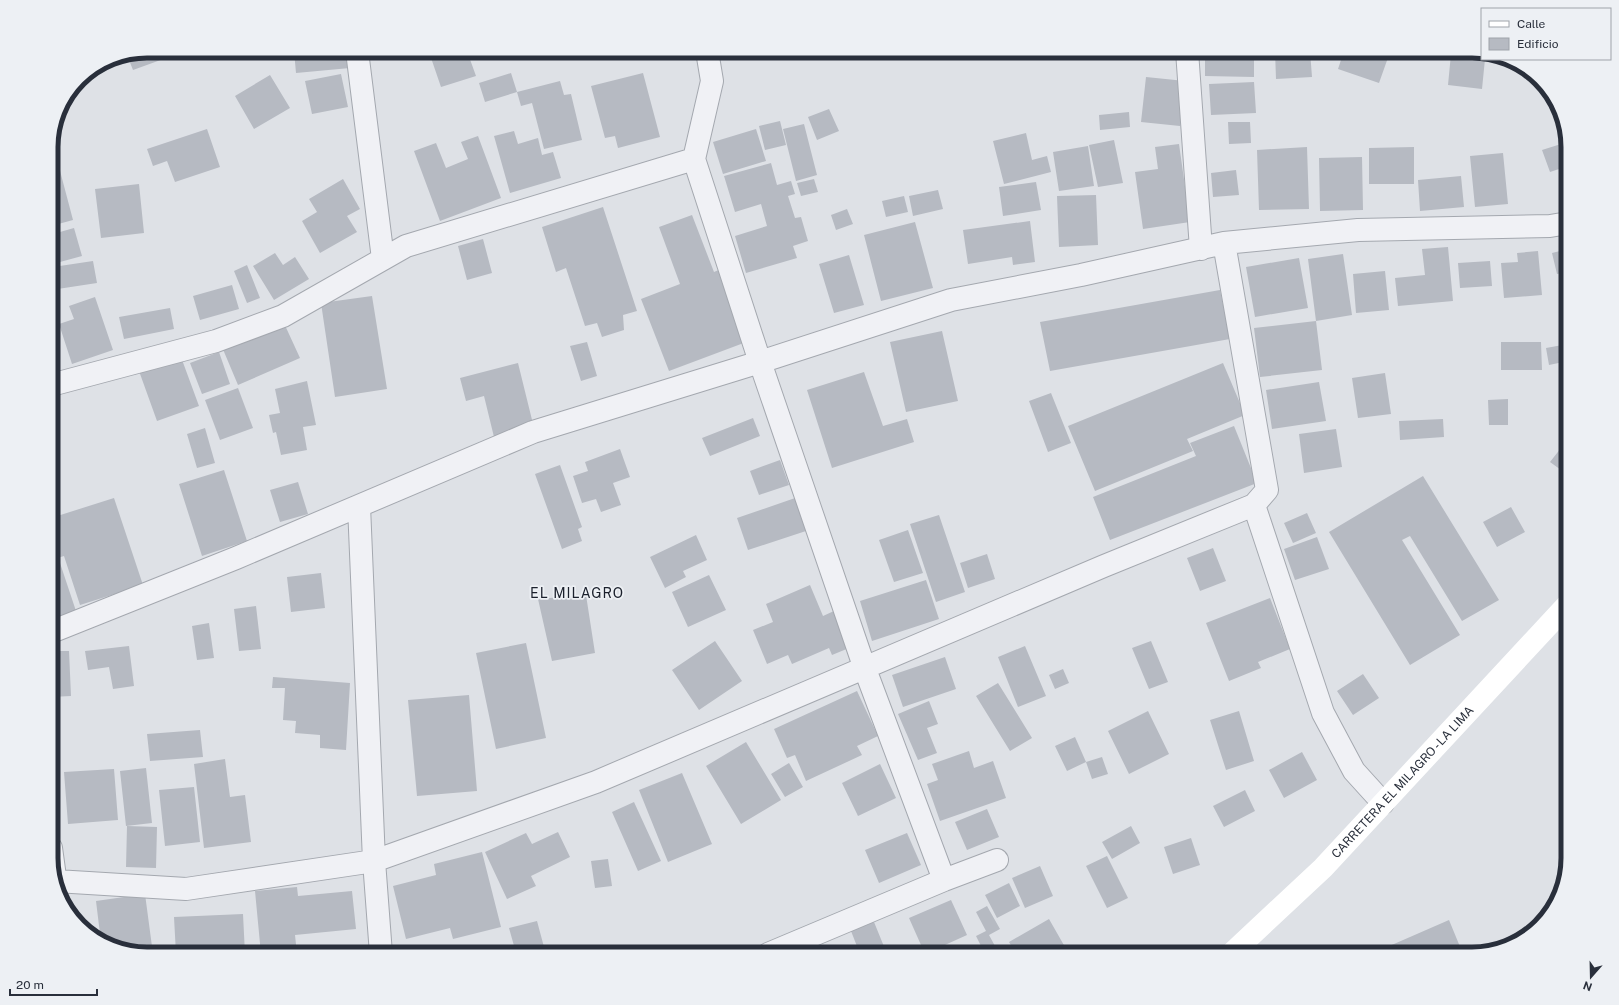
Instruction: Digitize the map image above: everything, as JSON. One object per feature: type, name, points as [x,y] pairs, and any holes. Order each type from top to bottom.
[{"type":"main road","name":"CARRETERA EL MILAGRO - LA LIMA","points":[[1238,947],[1323,868],[1561,612]]},
{"type":"street","points":[[358,58],[383,259]]},
{"type":"street","points":[[708,58],[712,81],[694,160],[760,362],[864,669],[944,880]]},
{"type":"street","points":[[1187,58],[1201,249]]},
{"type":"street","points":[[58,383],[216,341],[283,316],[406,246],[694,160]]},
{"type":"street","points":[[58,629],[236,558],[533,432],[760,362],[951,300],[1081,275],[1224,244],[1358,230],[1550,226],[1561,224]]},
{"type":"street","points":[[61,881],[186,888],[374,861],[596,782],[1104,566],[1254,505],[1267,490],[1224,244]]},
{"type":"street","points":[[1254,505],[1323,713],[1354,771],[1383,803]]},
{"type":"street","points":[[359,506],[374,861],[380,947]]},
{"type":"street","points":[[785,947],[944,880],[997,860]]},
{"type":"building","points":[[166,58],[133,70],[129,60]]},
{"type":"building","points":[[295,58],[349,58],[350,68],[296,73]]},
{"type":"building","points":[[431,58],[470,58],[476,76],[441,87]]},
{"type":"building","points":[[1205,58],[1254,58],[1254,77],[1205,76]]},
{"type":"building","points":[[1275,58],[1311,58],[1312,77],[1276,79]]},
{"type":"building","points":[[1342,58],[1388,58],[1379,83],[1338,69]]},
{"type":"building","points":[[1451,58],[1472,58],[1485,60],[1482,89],[1448,85]]},
{"type":"building","points":[[511,73],[517,92],[485,102],[479,83]]},
{"type":"building","points":[[643,73],[660,137],[618,148],[615,136],[605,138],[591,86]]},
{"type":"building","points":[[341,74],[348,107],[312,114],[305,81]]},
{"type":"building","points":[[270,75],[290,108],[254,129],[235,96]]},
{"type":"building","points":[[1146,77],[1185,81],[1180,126],[1141,122]]},
{"type":"building","points":[[560,81],[564,95],[571,94],[582,140],[544,149],[532,103],[521,106],[517,92]]},
{"type":"building","points":[[1254,82],[1256,113],[1211,115],[1209,84]]},
{"type":"building","points":[[829,109],[839,131],[817,140],[808,117]]},
{"type":"building","points":[[1129,112],[1130,127],[1100,130],[1099,115]]},
{"type":"building","points":[[780,121],[786,145],[765,150],[759,126]]},
{"type":"building","points":[[1228,122],[1250,122],[1251,143],[1229,144]]},
{"type":"building","points":[[804,124],[817,175],[796,181],[783,129]]},
{"type":"building","points":[[207,129],[220,167],[175,182],[167,161],[153,166],[147,149]]},
{"type":"building","points":[[756,129],[766,161],[723,174],[713,142]]},
{"type":"building","points":[[514,131],[518,144],[538,138],[542,155],[553,152],[561,178],[510,193],[494,136]]},
{"type":"building","points":[[1026,133],[1032,160],[1047,156],[1051,172],[1004,184],[993,141]]},
{"type":"building","points":[[478,136],[501,198],[440,221],[414,151],[436,143],[446,168],[468,159],[461,142]]},
{"type":"building","points":[[1114,140],[1123,183],[1098,187],[1089,145]]},
{"type":"building","points":[[1179,144],[1190,222],[1143,229],[1135,172],[1158,169],[1155,147]]},
{"type":"building","points":[[1561,144],[1561,168],[1550,172],[1542,150]]},
{"type":"building","points":[[1088,146],[1094,186],[1059,191],[1053,152]]},
{"type":"building","points":[[1307,147],[1309,209],[1259,210],[1257,150]]},
{"type":"building","points":[[1414,147],[1414,184],[1369,184],[1369,148]]},
{"type":"building","points":[[1503,153],[1508,204],[1475,207],[1470,156]]},
{"type":"building","points":[[1362,157],[1363,210],[1320,211],[1319,158]]},
{"type":"building","points":[[771,163],[777,185],[791,181],[795,194],[788,196],[795,218],[801,217],[808,241],[793,246],[797,258],[746,273],[735,236],[767,226],[761,204],[735,212],[724,176]]},
{"type":"building","points":[[58,167],[73,220],[58,224]]},
{"type":"building","points":[[1236,170],[1239,195],[1213,197],[1211,173]]},
{"type":"building","points":[[1461,176],[1464,207],[1420,211],[1418,180]]},
{"type":"building","points":[[343,179],[360,209],[347,216],[357,232],[320,253],[302,221],[317,212],[309,199]]},
{"type":"building","points":[[814,179],[818,192],[801,196],[797,183]]},
{"type":"building","points":[[1036,182],[1041,210],[1003,216],[999,187]]},
{"type":"building","points":[[139,184],[144,233],[101,238],[95,189]]},
{"type":"building","points":[[938,190],[943,209],[913,216],[909,196]]},
{"type":"building","points":[[1096,195],[1098,245],[1059,247],[1057,196]]},
{"type":"building","points":[[904,196],[908,212],[886,217],[882,201]]},
{"type":"building","points":[[603,207],[637,311],[623,315],[624,330],[602,337],[597,323],[585,326],[566,268],[556,272],[542,227]]},
{"type":"building","points":[[847,209],[853,224],[836,230],[831,215]]},
{"type":"building","points":[[692,215],[714,272],[721,269],[749,341],[669,371],[641,299],[680,284],[659,227]]},
{"type":"building","points":[[1030,221],[1035,262],[1013,265],[1012,257],[968,264],[963,230]]},
{"type":"building","points":[[915,222],[933,288],[881,301],[864,235]]},
{"type":"building","points":[[74,228],[82,256],[60,262],[58,254],[58,233]]},
{"type":"building","points":[[483,239],[492,273],[467,280],[458,246]]},
{"type":"building","points":[[1448,247],[1453,301],[1398,306],[1395,278],[1425,275],[1422,249]]},
{"type":"building","points":[[1538,251],[1542,295],[1504,298],[1501,263],[1518,262],[1517,253]]},
{"type":"building","points":[[1561,251],[1561,273],[1557,274],[1552,253]]},
{"type":"building","points":[[275,253],[283,265],[295,257],[309,279],[274,300],[253,266]]},
{"type":"building","points":[[1343,254],[1352,315],[1316,321],[1308,259]]},
{"type":"building","points":[[849,255],[864,305],[834,313],[819,264]]},
{"type":"building","points":[[1299,258],[1308,308],[1255,317],[1246,267]]},
{"type":"building","points":[[93,261],[97,283],[58,289],[58,266]]},
{"type":"building","points":[[1490,261],[1492,286],[1460,288],[1458,263]]},
{"type":"building","points":[[247,265],[260,298],[247,303],[234,271]]},
{"type":"building","points":[[1385,271],[1389,310],[1356,313],[1353,274]]},
{"type":"building","points":[[232,285],[239,309],[200,320],[193,296]]},
{"type":"building","points":[[1220,290],[1230,339],[1050,371],[1040,322]]},
{"type":"building","points":[[372,296],[387,389],[335,397],[321,303]]},
{"type":"building","points":[[95,297],[113,350],[72,364],[59,324],[74,319],[69,306]]},
{"type":"building","points":[[170,308],[174,329],[124,339],[119,317]]},
{"type":"building","points":[[283,321],[300,358],[238,385],[222,347]]},
{"type":"building","points":[[1316,321],[1322,370],[1260,377],[1254,328]]},
{"type":"building","points":[[942,331],[958,401],[906,412],[890,342]]},
{"type":"building","points":[[587,342],[597,376],[581,381],[570,346]]},
{"type":"building","points":[[1501,342],[1541,342],[1542,370],[1501,370]]},
{"type":"building","points":[[1561,345],[1561,362],[1549,365],[1546,348]]},
{"type":"building","points":[[219,352],[230,384],[202,394],[190,363]]},
{"type":"building","points":[[181,357],[199,406],[157,421],[139,371]]},
{"type":"building","points":[[518,363],[534,428],[494,437],[484,396],[466,401],[460,378]]},
{"type":"building","points":[[1223,363],[1245,415],[1187,439],[1193,451],[1095,491],[1068,426]]},
{"type":"building","points":[[864,372],[883,426],[907,419],[914,442],[832,468],[807,390]]},
{"type":"building","points":[[1385,373],[1391,414],[1358,418],[1352,378]]},
{"type":"building","points":[[307,381],[316,425],[303,427],[307,450],[281,455],[276,432],[273,433],[269,415],[280,413],[275,389]]},
{"type":"building","points":[[1319,382],[1326,421],[1272,429],[1266,390]]},
{"type":"building","points":[[238,388],[253,428],[220,440],[205,400]]},
{"type":"building","points":[[1051,393],[1071,443],[1048,452],[1029,401]]},
{"type":"building","points":[[1508,399],[1508,425],[1489,425],[1488,400]]},
{"type":"building","points":[[753,418],[760,436],[710,456],[702,438]]},
{"type":"building","points":[[1443,419],[1444,437],[1400,440],[1399,421]]},
{"type":"building","points":[[1234,426],[1257,483],[1110,540],[1093,497],[1196,456],[1190,443]]},
{"type":"building","points":[[205,428],[215,463],[197,468],[187,434]]},
{"type":"building","points":[[1336,429],[1342,467],[1304,473],[1299,434]]},
{"type":"building","points":[[1561,448],[1561,470],[1550,462]]},
{"type":"building","points":[[620,449],[630,477],[613,483],[621,505],[601,512],[596,499],[582,503],[573,476],[588,471],[585,462]]},
{"type":"building","points":[[780,460],[789,485],[759,495],[750,471]]},
{"type":"building","points":[[560,465],[582,527],[578,529],[582,541],[562,549],[535,474]]},
{"type":"building","points":[[224,470],[247,541],[202,556],[179,484]]},
{"type":"building","points":[[1423,476],[1499,600],[1462,621],[1410,536],[1402,540],[1460,635],[1410,665],[1329,532]]},
{"type":"building","points":[[298,482],[308,514],[280,522],[270,490]]},
{"type":"building","points":[[798,497],[809,530],[748,550],[737,518]]},
{"type":"building","points":[[114,498],[143,585],[80,605],[64,556],[58,558],[58,516]]},
{"type":"building","points":[[1511,507],[1525,532],[1497,547],[1483,522]]},
{"type":"building","points":[[1307,513],[1316,533],[1293,543],[1284,523]]},
{"type":"building","points":[[939,515],[965,592],[936,602],[910,524]]},
{"type":"building","points":[[908,530],[923,573],[894,582],[879,540]]},
{"type":"building","points":[[696,535],[707,560],[683,571],[686,577],[665,588],[650,557]]},
{"type":"building","points":[[1317,537],[1329,569],[1295,580],[1284,549]]},
{"type":"building","points":[[1213,548],[1226,581],[1200,591],[1187,558]]},
{"type":"building","points":[[987,554],[995,579],[968,588],[960,563]]},
{"type":"building","points":[[60,563],[76,611],[58,617],[58,564]]},
{"type":"building","points":[[321,573],[325,608],[291,612],[287,577]]},
{"type":"building","points":[[709,575],[726,610],[688,627],[672,592]]},
{"type":"building","points":[[926,580],[939,619],[872,641],[860,601]]},
{"type":"building","points":[[810,585],[823,616],[834,611],[849,648],[832,655],[829,648],[792,664],[788,655],[767,664],[753,630],[773,622],[766,604]]},
{"type":"building","points":[[586,595],[595,653],[552,661],[538,599]]},
{"type":"building","points":[[1270,598],[1290,649],[1258,662],[1261,668],[1229,681],[1206,623]]},
{"type":"building","points":[[256,606],[261,649],[239,651],[234,609]]},
{"type":"building","points":[[209,623],[214,658],[197,660],[192,626]]},
{"type":"building","points":[[715,641],[742,681],[699,710],[672,670]]},
{"type":"building","points":[[1151,641],[1168,682],[1149,689],[1132,648]]},
{"type":"building","points":[[526,643],[546,738],[496,749],[476,653]]},
{"type":"building","points":[[129,646],[134,686],[113,689],[109,667],[88,670],[85,651]]},
{"type":"building","points":[[1025,646],[1046,696],[1018,707],[998,657]]},
{"type":"building","points":[[58,651],[69,651],[71,696],[58,697]]},
{"type":"building","points":[[945,657],[956,689],[903,707],[892,675]]},
{"type":"building","points":[[1063,669],[1069,683],[1055,689],[1049,675]]},
{"type":"building","points":[[1363,674],[1379,698],[1353,715],[1337,691]]},
{"type":"building","points":[[273,677],[350,683],[346,750],[320,748],[320,735],[295,733],[296,721],[283,720],[285,688],[272,688]]},
{"type":"building","points":[[998,683],[1032,738],[1010,751],[976,696]]},
{"type":"building","points":[[857,691],[878,736],[857,746],[862,755],[806,781],[795,755],[787,758],[774,729]]},
{"type":"building","points":[[469,695],[477,791],[417,796],[408,700]]},
{"type":"building","points":[[929,701],[938,724],[927,728],[937,753],[918,760],[898,714]]},
{"type":"building","points":[[1148,711],[1169,754],[1129,774],[1108,731]]},
{"type":"building","points":[[1239,711],[1254,761],[1226,770],[1210,720]]},
{"type":"building","points":[[200,730],[203,757],[150,761],[147,734]]},
{"type":"building","points":[[1075,737],[1086,762],[1067,771],[1055,746]]},
{"type":"building","points":[[746,742],[781,800],[741,824],[706,766]]},
{"type":"building","points":[[969,751],[974,768],[993,761],[1006,798],[940,821],[927,784],[938,780],[932,764]]},
{"type":"building","points":[[1302,752],[1317,780],[1284,798],[1269,770]]},
{"type":"building","points":[[1102,757],[1108,774],[1092,779],[1086,762]]},
{"type":"building","points":[[225,759],[230,797],[245,795],[251,842],[204,848],[194,764]]},
{"type":"building","points":[[789,763],[803,787],[785,797],[771,774]]},
{"type":"building","points":[[880,764],[896,798],[858,816],[842,783]]},
{"type":"building","points":[[146,768],[152,823],[126,826],[120,771]]},
{"type":"building","points":[[114,769],[118,820],[68,824],[64,772]]},
{"type":"building","points":[[682,773],[712,844],[668,862],[639,790]]},
{"type":"building","points":[[194,787],[200,842],[165,846],[159,790]]},
{"type":"building","points":[[1245,790],[1255,811],[1224,827],[1213,806]]},
{"type":"building","points":[[634,802],[661,861],[638,871],[612,812]]},
{"type":"building","points":[[987,809],[999,837],[967,850],[955,822]]},
{"type":"building","points":[[127,826],[157,827],[156,868],[126,867]]},
{"type":"building","points":[[1131,826],[1140,843],[1112,859],[1102,842]]},
{"type":"building","points":[[558,832],[570,857],[531,876],[536,886],[507,899],[485,852],[526,833],[532,844]]},
{"type":"building","points":[[907,833],[921,865],[879,883],[865,850]]},
{"type":"building","points":[[1191,838],[1200,865],[1173,874],[1164,847]]},
{"type":"building","points":[[482,852],[501,927],[453,939],[450,928],[406,939],[393,886],[436,875],[434,864]]},
{"type":"building","points":[[1107,856],[1128,898],[1107,908],[1086,866]]},
{"type":"building","points":[[608,859],[612,886],[595,888],[591,861]]},
{"type":"building","points":[[1040,866],[1053,896],[1025,908],[1012,878]]},
{"type":"building","points":[[1009,883],[1020,906],[997,918],[985,895]]},
{"type":"building","points":[[297,887],[298,896],[352,891],[356,929],[295,935],[296,947],[260,947],[255,891]]},
{"type":"building","points":[[145,894],[152,947],[124,944],[100,934],[96,901]]},
{"type":"building","points":[[951,900],[967,935],[940,947],[922,947],[909,918]]},
{"type":"building","points":[[987,906],[1000,929],[989,935],[995,946],[993,947],[982,947],[976,936],[986,931],[976,912]]},
{"type":"building","points":[[243,914],[245,947],[176,947],[174,917]]},
{"type":"building","points":[[1049,919],[1065,947],[1012,947],[1009,942]]},
{"type":"building","points":[[1449,920],[1460,947],[1387,947]]},
{"type":"building","points":[[537,921],[544,947],[514,947],[509,928]]},
{"type":"building","points":[[874,922],[884,947],[857,947],[851,931]]},
{"type":"district","name":"EL MILAGRO","points":[[577,593]]}]
